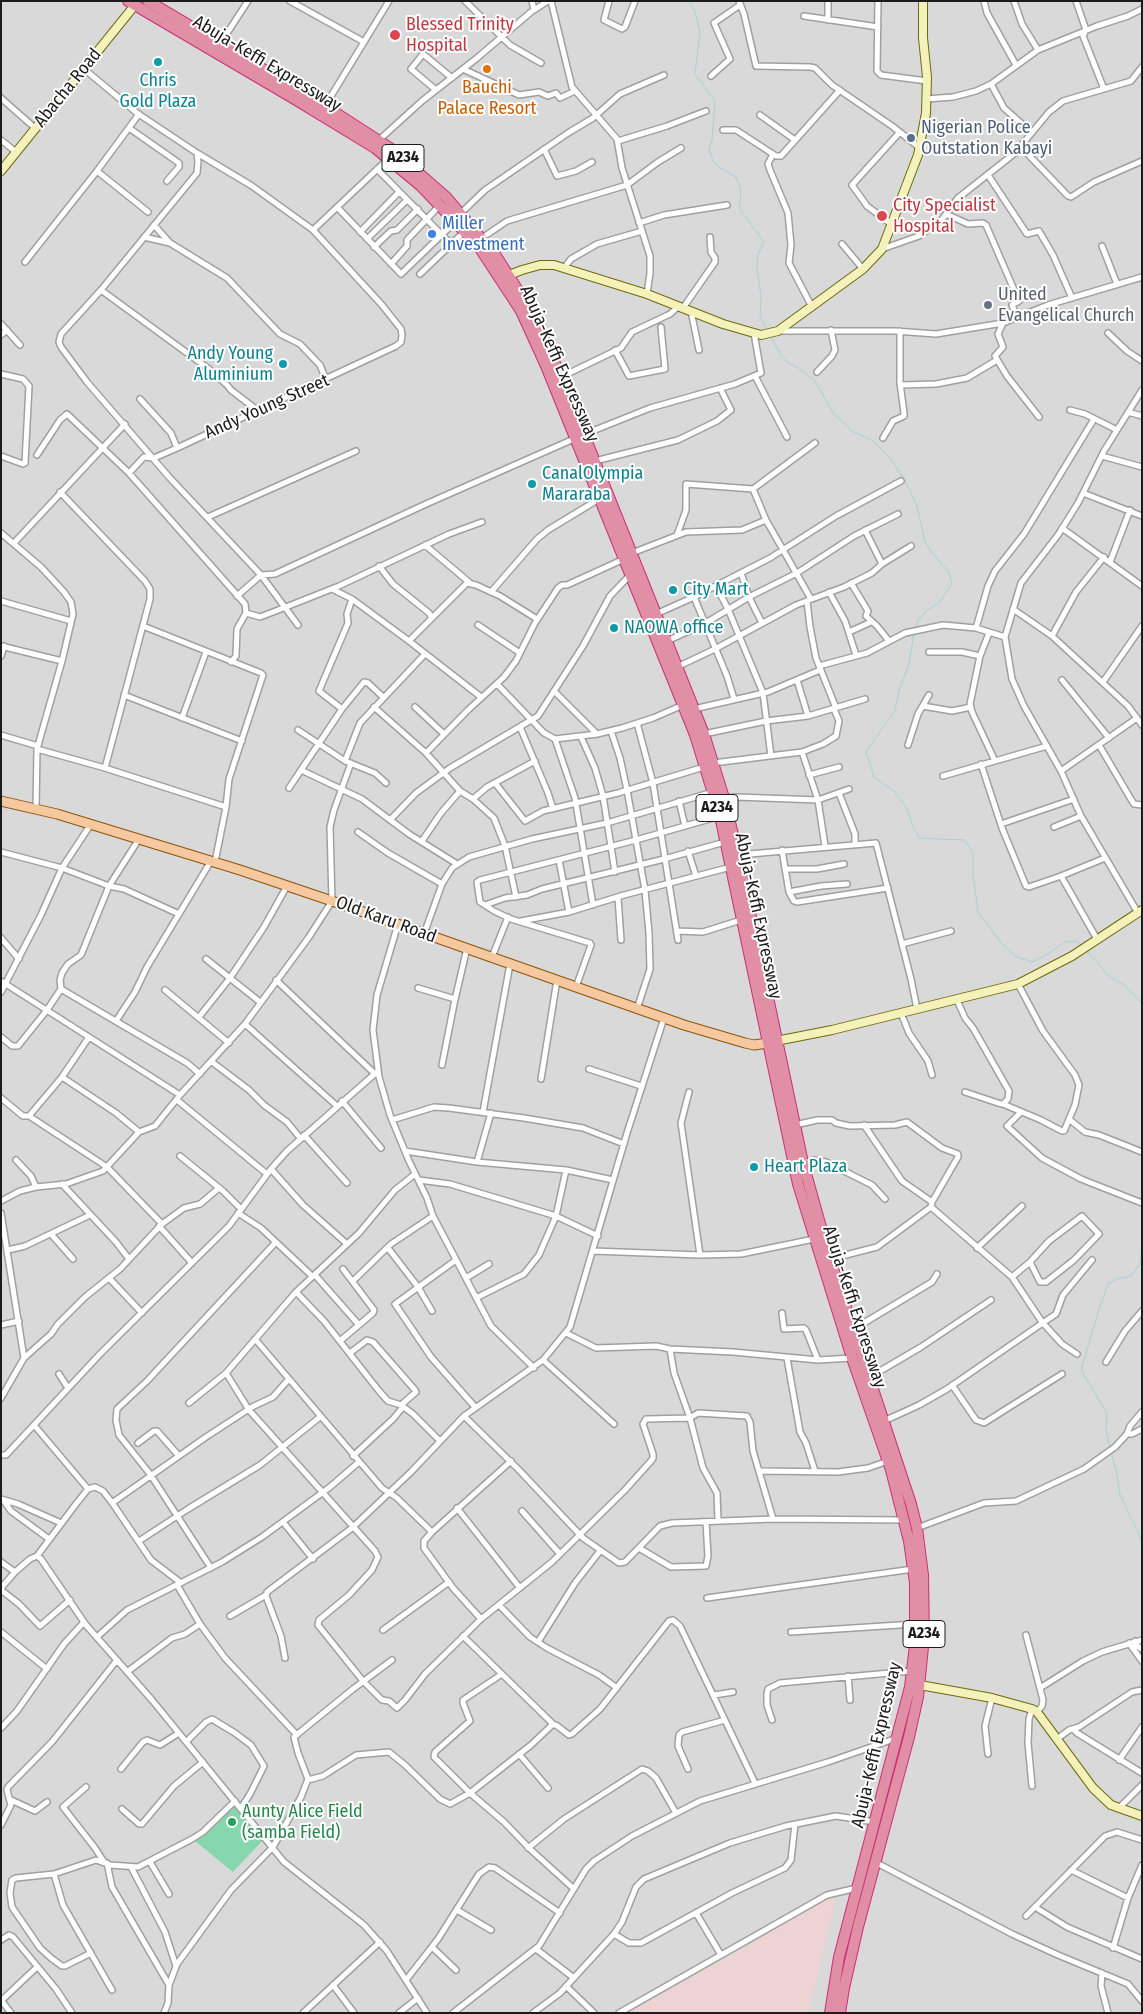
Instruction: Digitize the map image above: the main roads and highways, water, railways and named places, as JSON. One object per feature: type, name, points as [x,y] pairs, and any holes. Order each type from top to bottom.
[{"type":"highway","name":"Abuja-Keffi Expressway","points":[[148,1],[325,106],[409,163],[448,207],[488,259],[520,311],[580,436],[595,460],[628,556],[630,574],[683,705],[724,798],[738,855],[798,1184],[852,1358],[888,1460],[905,1520],[913,1569],[916,1624],[912,1671],[906,1707],[839,1957],[830,2013]]},
{"type":"highway","name":"Abuja-Keffi Expressway","points":[[132,3],[294,98],[388,158],[448,207],[482,238],[509,275],[533,314],[561,377],[600,498],[656,614],[704,734],[713,792],[720,816],[741,920],[803,1163],[830,1259],[903,1477],[917,1528],[924,1595],[924,1637],[920,1685],[909,1737],[875,1862],[844,1988],[840,2013]]},
{"type":"main road","name":"Old Karu Road","points":[[1,802],[57,814],[287,886],[664,1018],[745,1043],[760,1045],[772,1042]]},
{"type":"waterway","points":[[688,1],[695,11],[700,32],[695,74],[715,101],[712,141],[709,149],[713,161],[736,177],[741,195],[739,208],[764,242],[758,254],[757,267],[761,297],[760,317],[768,331]]},
{"type":"waterway","points":[[771,337],[788,363],[797,367],[815,381],[833,413],[852,431],[873,441],[889,457],[905,480],[917,506],[925,542],[949,572],[952,584],[939,603],[926,611],[918,620],[915,629]]},
{"type":"waterway","points":[[914,633],[909,664],[899,691],[895,710],[866,752],[874,777],[895,792],[906,807],[919,838],[965,840],[973,853],[973,874],[978,912],[1002,944],[1017,957],[1032,962],[1065,942],[1077,941],[1082,946]]},
{"type":"waterway","points":[[1086,950],[1111,978],[1125,985],[1142,1004]]},
{"type":"waterway","points":[[1110,1448],[1106,1430],[1107,1413],[1081,1370],[1108,1284],[1117,1279],[1131,1276],[1140,1264],[1142,1248]]},
{"type":"waterway","points":[[1111,1452],[1120,1495],[1142,1541]]},
{"type":"place","name":"Blessed Trinity Hospital","points":[[395,35]]},
{"type":"place","name":"Chris Gold Plaza","points":[[158,62]]},
{"type":"place","name":"Bauchi Palace Resort","points":[[487,69]]},
{"type":"place","name":"Nigerian Police Outstation Kabayi","points":[[911,138]]},
{"type":"place","name":"City Specialist Hospital","points":[[882,216]]},
{"type":"place","name":"Miller Investment","points":[[432,234]]},
{"type":"place","name":"United Evangelical Church","points":[[988,305]]},
{"type":"place","name":"Andy Young Aluminium","points":[[283,364]]},
{"type":"place","name":"CanalOlympia Mararaba","points":[[532,484]]},
{"type":"place","name":"City Mart","points":[[673,590]]},
{"type":"place","name":"NAOWA office","points":[[614,628]]},
{"type":"place","name":"Heart Plaza","points":[[754,1167]]},
{"type":"place","name":"Aunty Alice Field (samba Field)","points":[[232,1822]]}]
